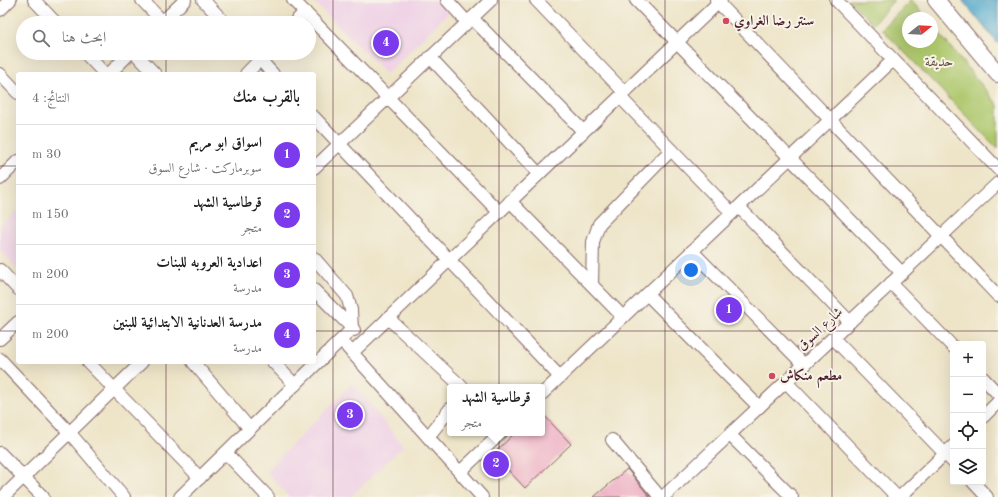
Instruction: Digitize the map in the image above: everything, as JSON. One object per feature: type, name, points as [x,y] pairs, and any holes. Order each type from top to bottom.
[{"type":"main road","points":[[936,0],[998,74]]},
{"type":"street","points":[[0,10],[10,0]]},
{"type":"street","points":[[34,0],[49,16]]},
{"type":"street","points":[[142,0],[157,16]]},
{"type":"street","points":[[168,16],[185,0]]},
{"type":"street","points":[[203,0],[218,16]]},
{"type":"street","points":[[293,0],[309,16]]},
{"type":"street","points":[[447,0],[470,20],[583,131]]},
{"type":"street","points":[[316,166],[490,0]]},
{"type":"street","points":[[536,0],[671,150],[850,322]]},
{"type":"street","points":[[636,0],[902,273]]},
{"type":"street","points":[[836,0],[998,169]]},
{"type":"street","points":[[352,353],[718,1],[998,296]]},
{"type":"street","points":[[301,16],[305,12]]},
{"type":"street","points":[[316,23],[499,212]]},
{"type":"street","points":[[430,57],[539,174]]},
{"type":"street","points":[[92,60],[103,72]]},
{"type":"street","points":[[111,72],[123,60]]},
{"type":"street","points":[[142,60],[153,72]]},
{"type":"street","points":[[247,72],[256,60]]},
{"type":"street","points":[[264,60],[273,72]]},
{"type":"street","points":[[545,391],[893,60]]},
{"type":"street","points":[[0,74],[16,91]]},
{"type":"street","points":[[316,119],[560,376]]},
{"type":"street","points":[[592,285],[593,242],[599,224],[671,150]]},
{"type":"street","points":[[2,174],[16,163]]},
{"type":"street","name":"شارع السوق","points":[[663,497],[998,183]]},
{"type":"street","points":[[510,201],[623,317]]},
{"type":"street","points":[[692,251],[804,365]]},
{"type":"street","points":[[316,260],[346,296],[351,310],[352,329]]},
{"type":"street","points":[[0,270],[16,287]]},
{"type":"street","points":[[892,283],[950,344]]},
{"type":"street","points":[[316,292],[364,341]]},
{"type":"street","points":[[647,294],[759,407]]},
{"type":"street","points":[[388,318],[459,384]]},
{"type":"street","points":[[0,339],[16,324]]},
{"type":"street","points":[[180,497],[352,329]]},
{"type":"street","points":[[833,338],[950,454],[900,497]]},
{"type":"street","points":[[340,340],[482,497]]},
{"type":"street","points":[[0,359],[69,432],[124,497]]},
{"type":"street","points":[[90,364],[200,478]]},
{"type":"street","points":[[3,497],[140,364]]},
{"type":"street","points":[[195,364],[250,429]]},
{"type":"street","points":[[275,364],[295,385]]},
{"type":"street","points":[[986,381],[998,394]]},
{"type":"street","points":[[786,382],[897,497]]},
{"type":"street","points":[[986,414],[998,402]]},
{"type":"street","points":[[428,436],[447,413]]},
{"type":"street","points":[[730,435],[792,497]]},
{"type":"street","points":[[460,472],[498,436]]},
{"type":"street","points":[[612,440],[660,497]]},
{"type":"street","points":[[0,453],[43,497]]},
{"type":"street","points":[[226,453],[268,497]]},
{"type":"street","points":[[976,485],[987,497]]},
{"type":"shaded area","points":[[312,0],[436,0],[448,13],[386,74]]},
{"type":"shaded area","points":[[16,212],[16,267],[0,250],[0,227]]},
{"type":"shaded area","points":[[353,383],[403,446],[351,497],[289,497],[266,471]]},
{"type":"green space","points":[[849,0],[894,0],[873,24]]},
{"type":"green space","name":"حديقة","points":[[911,0],[921,12],[902,12],[902,48],[938,48],[938,32],[998,105],[998,149],[882,29]]},
{"type":"water","points":[[962,0],[998,0],[998,44]]},
{"type":"building","points":[[545,416],[571,444],[525,488],[493,454],[512,436],[545,436]]},
{"type":"building","points":[[627,469],[650,497],[594,497]]},
{"type":"place","name":"سنتر رضا الغراوي","points":[[726,21]]},
{"type":"place","name":"مدرسة العدنانية الابتدائية للبنين","points":[[386,43]]},
{"type":"place","name":"اسواق ابو مريم","points":[[729,310]]},
{"type":"place","name":"مطعم منكاش","points":[[772,376]]},
{"type":"place","name":"اعدادية العروبه للبنات","points":[[350,415]]},
{"type":"place","name":"قرطاسية الشهد","points":[[496,464]]}]
